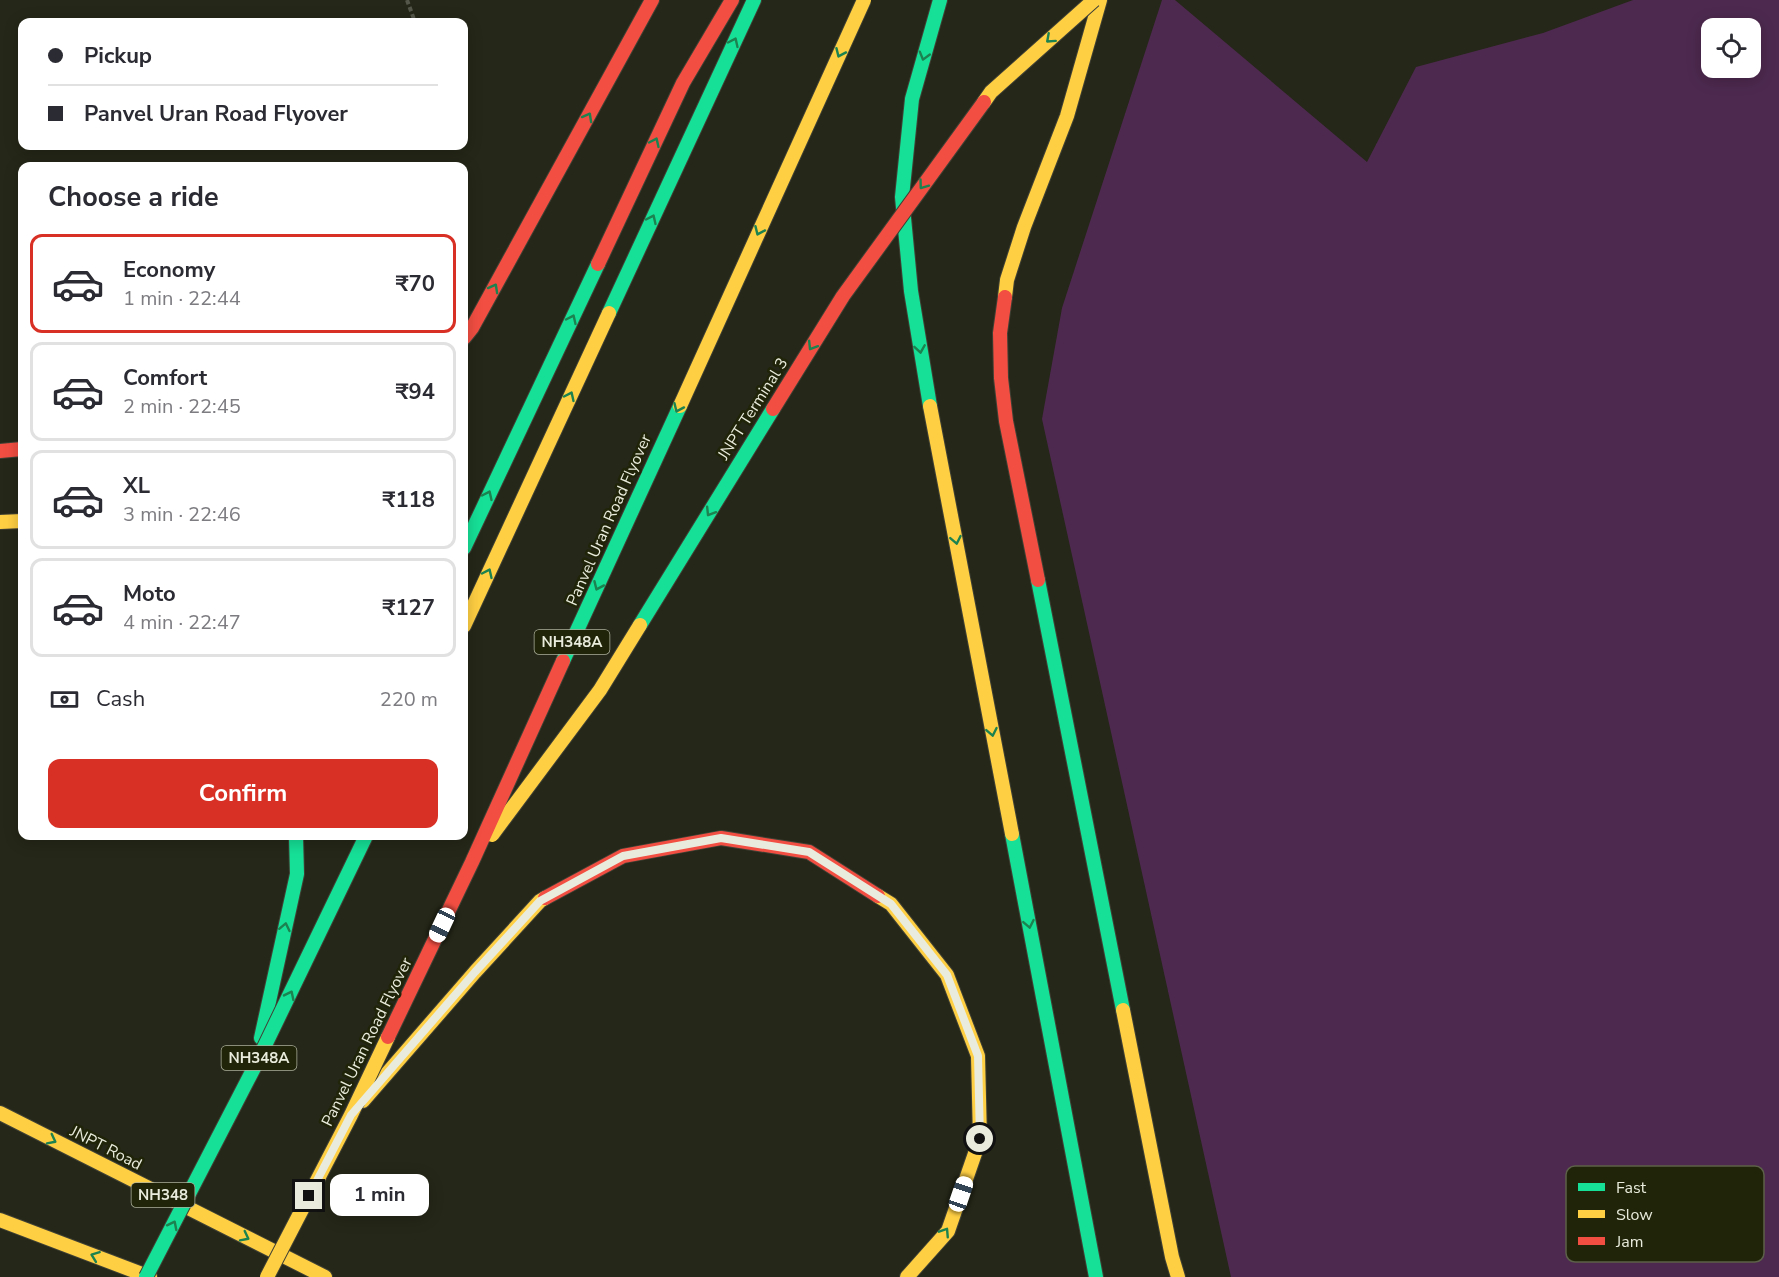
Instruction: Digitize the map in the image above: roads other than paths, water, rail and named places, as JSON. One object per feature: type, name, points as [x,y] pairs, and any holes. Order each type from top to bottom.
[{"type":"main road","points":[[468,333],[652,0]]},
{"type":"main road","points":[[468,539],[682,83],[732,0]]},
{"type":"main road","points":[[468,617],[753,0]]},
{"type":"main road","name":"Panvel Uran Road Flyover","points":[[267,1277],[351,1115],[472,862],[864,0]]},
{"type":"main road","points":[[940,0],[912,99],[902,197],[911,291],[928,396],[1096,1277]]},
{"type":"main road","name":"JNPT Terminal 3","points":[[472,862],[600,690],[837,306],[863,268],[991,92],[1094,0]]},
{"type":"main road","points":[[1100,0],[1067,116],[1024,227],[1007,280],[1000,333],[1001,378],[1008,433],[1172,1257],[1178,1277]]},
{"type":"main road","points":[[0,452],[18,450]]},
{"type":"main road","points":[[0,522],[18,521]]},
{"type":"main road","points":[[351,1115],[540,901],[623,856],[721,838],[809,852],[891,904],[947,975],[978,1056],[980,1139],[948,1231],[907,1277]]},
{"type":"main road","points":[[255,1066],[297,874],[296,840]]},
{"type":"main road","name":"NH348A","points":[[148,1277],[255,1066],[364,840]]},
{"type":"main road","name":"JNPT Road","points":[[0,1113],[325,1277]]},
{"type":"main road","points":[[0,1220],[148,1277]]}]
